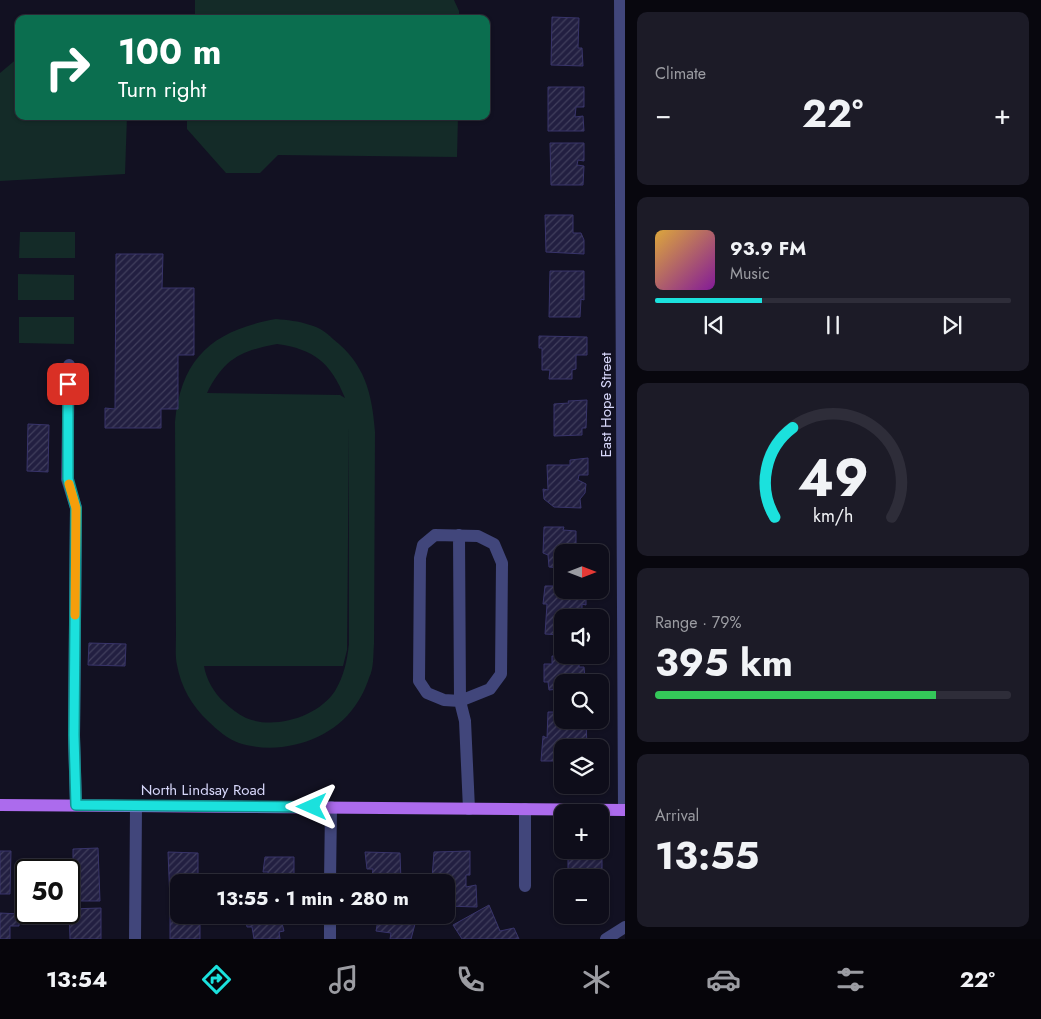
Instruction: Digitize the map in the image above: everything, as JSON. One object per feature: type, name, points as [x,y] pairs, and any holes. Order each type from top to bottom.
[{"type":"main road","name":"North Lindsay Road","points":[[0,805],[624,810]]},
{"type":"street","name":"East Hope Street","points":[[620,0],[623,73],[624,810]]},
{"type":"street","points":[[68,365],[68,479],[76,508],[74,740],[76,805]]},
{"type":"street","points":[[435,535],[478,536],[494,544],[502,563],[501,674],[490,689],[460,701],[444,700],[427,694],[419,681],[420,558],[423,545],[435,535]]},
{"type":"street","points":[[459,535],[460,701],[465,722],[469,809]]},
{"type":"street","points":[[135,939],[136,806]]},
{"type":"street","points":[[330,874],[331,807]]},
{"type":"street","points":[[525,809],[525,886]]},
{"type":"street","points":[[330,924],[330,939]]},
{"type":"street","points":[[606,939],[625,927]]},
{"type":"green space","points":[[195,0],[454,0],[459,11],[459,15],[195,15]]},
{"type":"green space","points":[[15,60],[15,120],[127,120],[125,174],[0,181],[0,73]]},
{"type":"green space","points":[[187,120],[458,120],[457,157],[278,155],[260,173],[226,173],[187,129]]},
{"type":"green space","points":[[20,232],[75,232],[75,258],[19,258]]},
{"type":"green space","points":[[18,274],[74,275],[74,300],[18,300]]},
{"type":"green space","points":[[19,317],[74,317],[74,344],[19,343]]},
{"type":"green space","points":[[276,319],[293,321],[317,327],[331,337],[344,349],[360,369],[369,392],[375,432],[374,644],[371,674],[357,703],[345,718],[333,728],[319,737],[287,746],[271,748],[239,743],[223,734],[208,721],[197,709],[184,688],[176,662],[175,422],[179,399],[193,364],[204,350],[218,339],[254,324]],"holes":[[[277,344],[301,350],[320,360],[334,376],[345,398],[340,395],[207,393],[213,381],[234,358],[253,350]],[[349,426],[349,644],[343,674],[335,691],[327,700],[307,714],[282,722],[257,721],[246,718],[231,709],[217,694],[211,686],[204,666],[343,666],[347,650]]]},
{"type":"building","points":[[552,17],[579,18],[578,48],[582,48],[583,66],[551,65]]},
{"type":"building","points":[[548,87],[584,87],[584,107],[576,107],[575,117],[583,116],[584,131],[548,131]]},
{"type":"building","points":[[550,143],[584,143],[584,161],[578,160],[577,165],[584,166],[583,185],[551,185]]},
{"type":"building","points":[[545,215],[573,215],[573,233],[581,233],[584,240],[584,254],[546,252]]},
{"type":"building","points":[[116,254],[163,254],[162,288],[194,288],[194,355],[178,355],[178,409],[161,409],[161,428],[105,428],[105,408],[115,409]]},
{"type":"building","points":[[550,271],[584,271],[584,300],[581,299],[580,317],[549,317]]},
{"type":"building","points":[[539,336],[587,337],[587,355],[576,355],[576,369],[572,370],[572,379],[549,379],[550,370],[542,370],[542,348],[539,348]]},
{"type":"building","points":[[587,400],[586,428],[582,428],[582,435],[554,436],[554,404]]},
{"type":"building","points":[[28,424],[49,425],[48,472],[27,471]]},
{"type":"building","points":[[588,458],[588,475],[579,475],[578,480],[586,484],[585,493],[580,499],[581,508],[554,507],[544,499],[543,489],[548,490],[547,465],[570,465],[570,460]]},
{"type":"building","points":[[544,527],[564,527],[563,530],[576,531],[576,544],[554,544],[554,567],[549,567],[548,555],[543,553]]},
{"type":"building","points":[[545,586],[554,586],[554,599],[586,599],[586,605],[582,604],[582,609],[554,609],[554,635],[545,634],[547,604],[543,604]]},
{"type":"building","points":[[89,643],[126,644],[125,666],[88,665]]},
{"type":"building","points":[[552,656],[554,656],[554,664],[579,664],[579,667],[584,667],[585,674],[554,674],[554,690],[549,690],[548,682],[544,682],[544,664],[552,664]]},
{"type":"building","points":[[548,712],[554,712],[554,729],[586,729],[587,739],[554,739],[554,761],[541,761],[543,736],[547,738]]},
{"type":"building","points":[[98,848],[100,901],[80,901],[80,859],[73,859],[73,849]]},
{"type":"building","points":[[0,851],[11,851],[10,894],[0,894]]},
{"type":"building","points":[[470,851],[470,875],[466,875],[466,887],[476,885],[477,907],[455,906],[455,874],[432,874],[434,852]]},
{"type":"building","points":[[168,852],[198,853],[198,874],[170,874],[170,901]]},
{"type":"building","points":[[365,852],[400,853],[401,874],[372,874],[373,869],[367,869]]},
{"type":"building","points":[[265,857],[294,857],[294,874],[268,874],[268,872],[263,872]]},
{"type":"building","points":[[568,859],[602,859],[602,869],[568,869]]},
{"type":"building","points":[[489,905],[500,931],[514,928],[519,939],[462,939],[453,925]]},
{"type":"building","points":[[101,908],[101,939],[70,939],[70,924],[80,924],[80,909]]},
{"type":"building","points":[[0,913],[15,914],[15,924],[19,924],[19,926],[10,926],[10,939],[0,939]]},
{"type":"building","points":[[170,924],[200,924],[200,939],[170,939]]},
{"type":"building","points":[[246,924],[282,924],[284,931],[279,932],[280,939],[254,939],[252,927],[247,927]]},
{"type":"building","points":[[377,924],[415,924],[411,939],[390,939],[391,933],[376,931]]},
{"type":"slow traffic","points":[[69,484],[76,508],[75,615]]},
{"type":"route","points":[[68,384],[68,479],[76,508],[74,740],[76,805],[312,807]]}]
